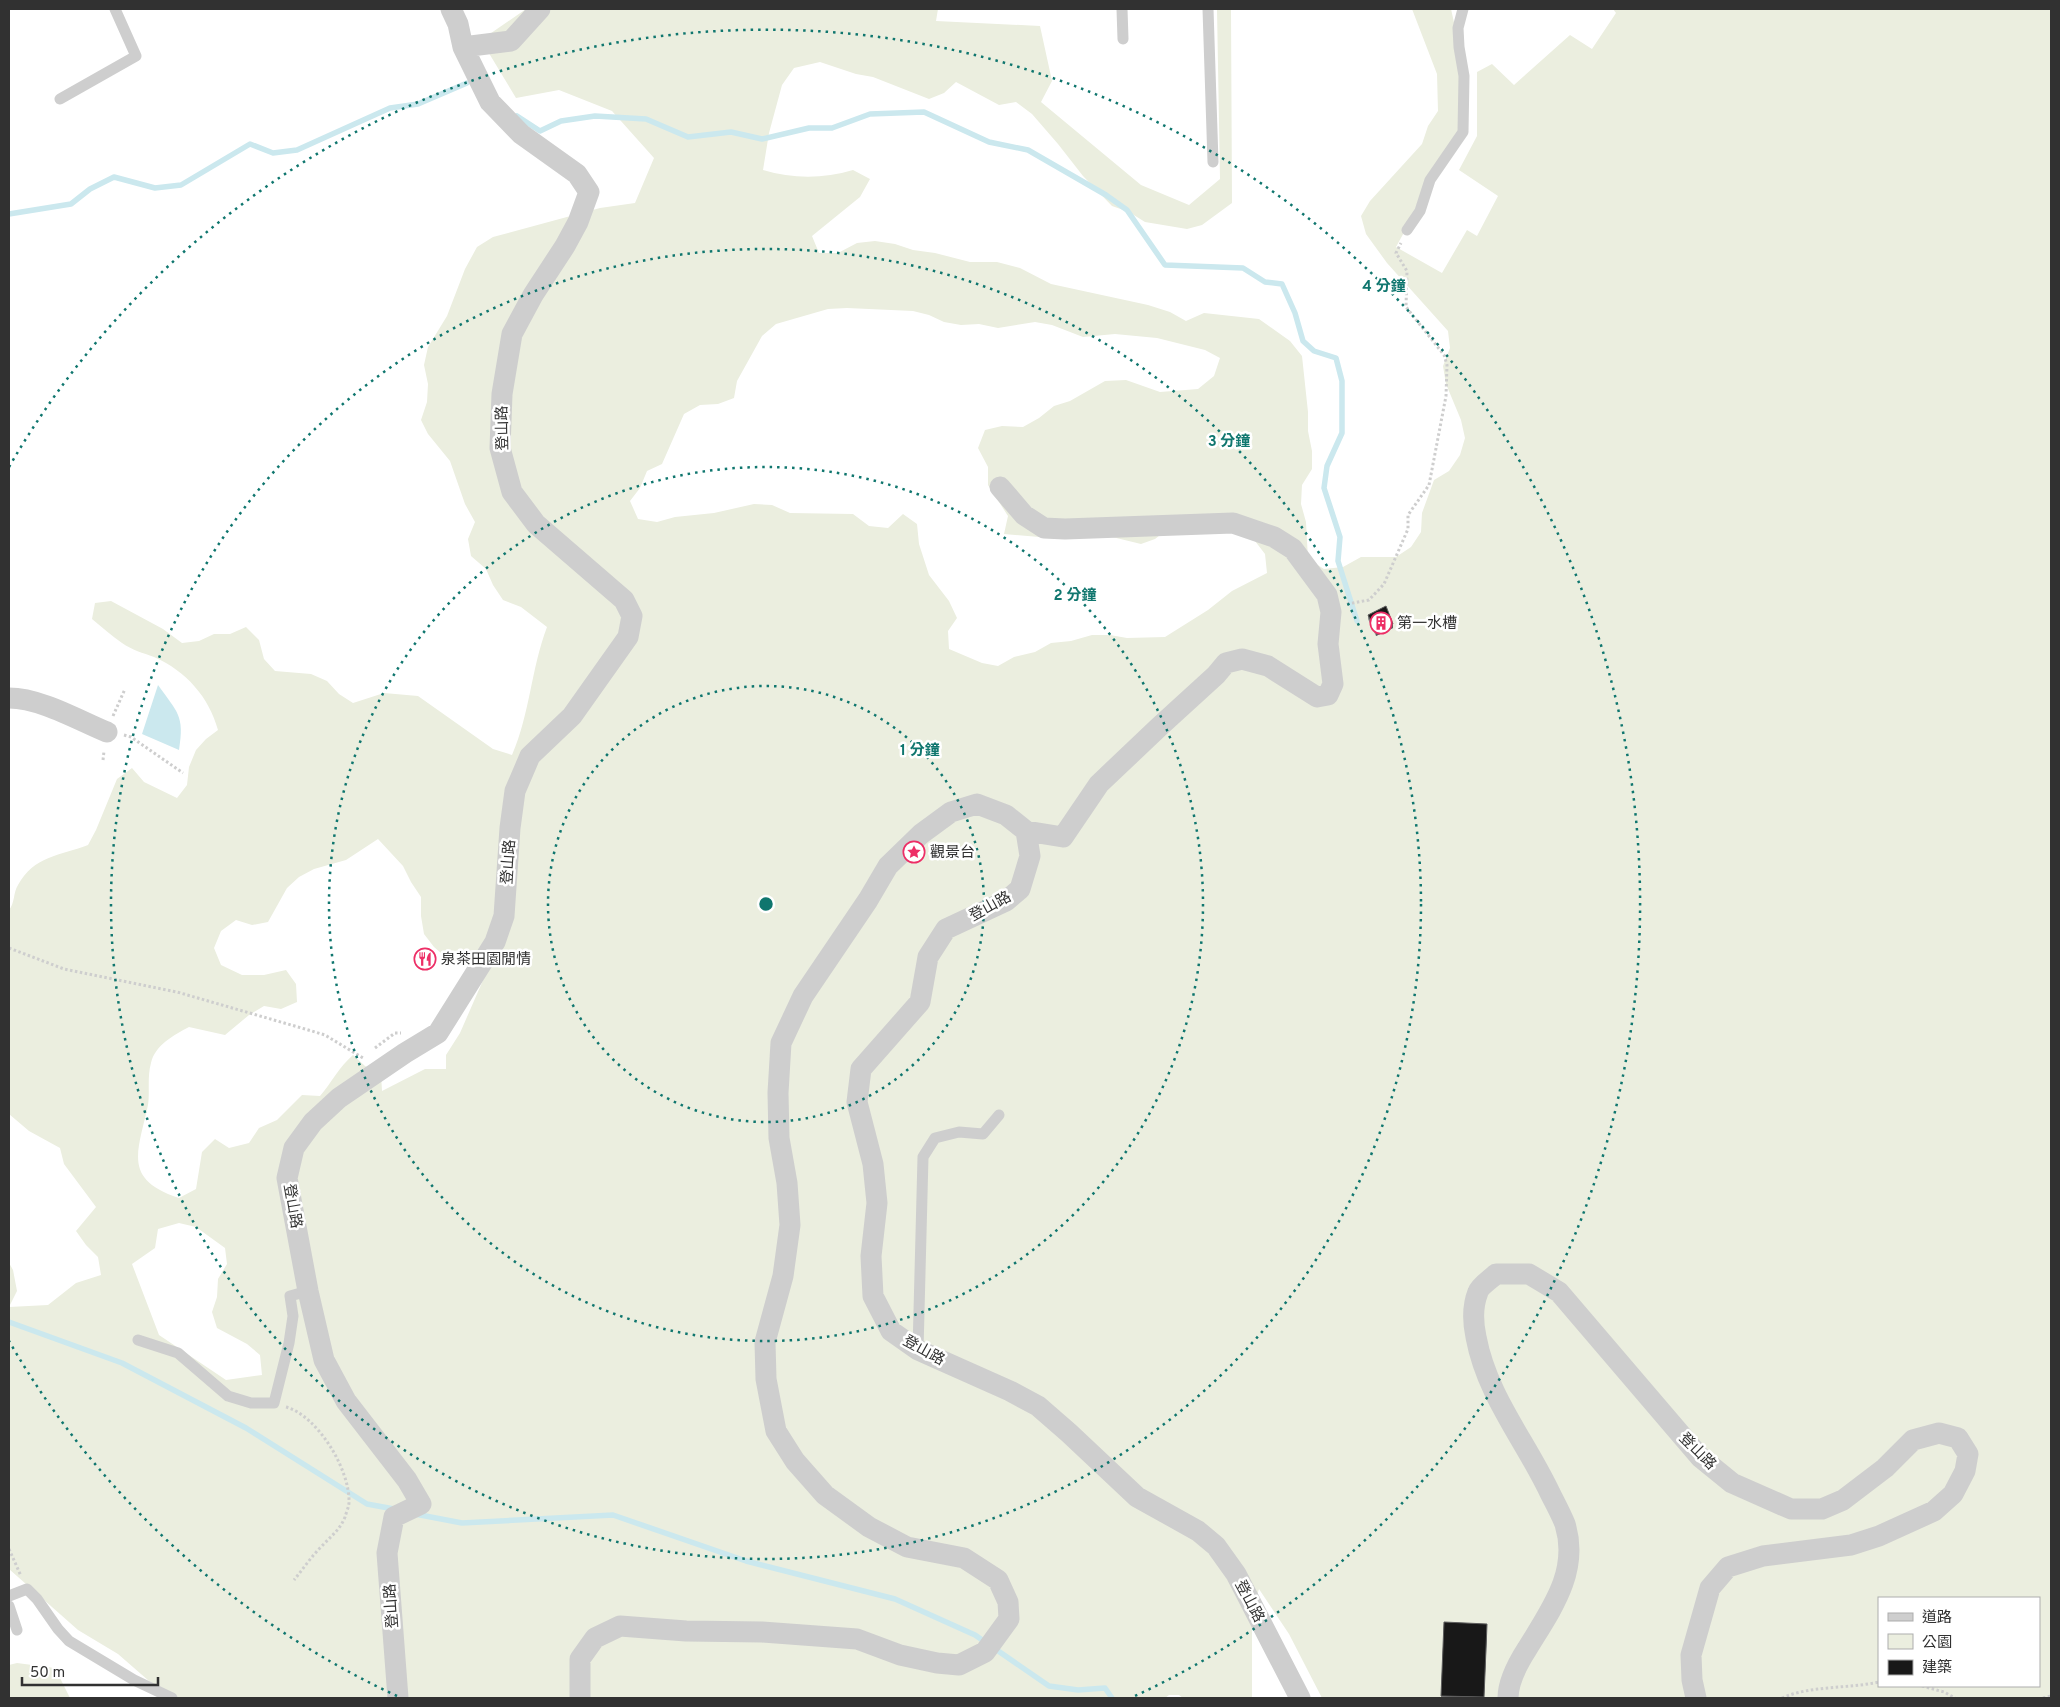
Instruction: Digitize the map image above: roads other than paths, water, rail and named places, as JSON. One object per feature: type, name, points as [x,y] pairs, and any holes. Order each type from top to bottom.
[{"type":"street","points":[[452,9],[458,24],[463,47],[511,41],[540,9]]},
{"type":"street","name":"登山路","points":[[398,1698],[387,1553],[394,1516],[420,1504],[407,1480],[342,1393],[324,1360],[308,1291],[287,1178],[294,1148],[314,1122],[339,1098],[438,1033],[459,1001],[495,942],[504,916],[510,828],[515,791],[530,756],[572,716],[628,637],[632,616],[624,600],[536,524],[512,492],[500,448],[502,394],[512,334],[533,295],[574,230],[589,192],[577,174],[521,134],[490,102],[463,47]]},
{"type":"street","points":[[580,1698],[580,1659],[595,1638],[620,1626],[857,1639],[900,1655],[937,1664],[958,1665],[989,1645],[1009,1620],[1008,1602],[998,1580],[964,1558],[907,1547],[869,1527],[824,1495],[795,1461],[776,1432],[766,1379],[765,1342],[782,1276],[790,1225],[787,1184],[779,1138],[778,1093],[781,1042],[803,996],[864,907],[888,866],[921,834],[951,812],[977,804],[1006,815],[1026,831],[1064,837],[1100,784],[1226,664],[1242,659],[1268,666],[1318,697],[1328,695],[1333,684],[1328,644],[1331,612],[1327,595],[1293,549],[1274,537],[1232,523],[1065,529],[1044,528],[1024,515],[1000,486]]},
{"type":"street","points":[[9,698],[20,698],[48,707],[107,732]]},
{"type":"street","name":"登山路","points":[[1026,831],[1030,856],[1020,889],[1006,901],[946,929],[928,957],[920,1002],[861,1069],[857,1102],[873,1164],[877,1203],[870,1256],[873,1296],[891,1331],[918,1350],[1010,1391],[1038,1406],[1069,1432],[1137,1497],[1198,1531],[1216,1546],[1236,1574],[1300,1698]]},
{"type":"street","name":"登山路","points":[[1508,1698],[1508,1692],[1518,1663],[1556,1602],[1568,1572],[1569,1546],[1564,1524],[1548,1490],[1494,1394],[1480,1361],[1473,1320],[1476,1301],[1478,1291],[1496,1274],[1529,1274],[1559,1292],[1700,1456],[1732,1483],[1791,1509],[1822,1509],[1843,1500],[1885,1468],[1913,1440],[1939,1433],[1958,1438],[1968,1454],[1965,1471],[1953,1494],[1934,1511],[1879,1536],[1851,1545],[1763,1556],[1728,1567],[1710,1588],[1691,1655],[1692,1680],[1696,1698]]},
{"type":"lane","points":[[60,99],[136,56],[115,9]]},
{"type":"lane","points":[[1122,9],[1123,39]]},
{"type":"lane","points":[[1208,9],[1212,162]]},
{"type":"lane","points":[[1407,230],[1420,211],[1430,180],[1463,132],[1464,76],[1458,28],[1463,9]]},
{"type":"lane","points":[[918,1350],[923,1157],[935,1138],[959,1132],[983,1134],[999,1115]]},
{"type":"lane","points":[[138,1340],[178,1353],[228,1396],[251,1403],[274,1403],[292,1325],[293,1316],[290,1296],[308,1291]]},
{"type":"lane","points":[[9,1596],[27,1589],[37,1598],[68,1641],[134,1680],[172,1698]]},
{"type":"lane","points":[[9,1606],[17,1630]]},
{"type":"water","points":[[158,685],[178,714],[181,729],[179,750],[142,734]]},
{"type":"waterway","points":[[9,214],[71,204],[90,189],[114,177],[155,188],[181,185],[250,144],[273,153],[297,150],[390,108],[418,104],[467,83]]},
{"type":"waterway","points":[[517,116],[540,131],[561,121],[595,116],[646,119],[688,137],[731,132],[762,139],[809,128],[832,128],[870,114],[924,112],[989,142],[1028,150],[1106,195],[1127,210],[1165,265],[1243,268],[1265,282],[1282,284],[1295,313],[1303,341],[1314,351],[1336,358],[1342,381],[1342,433],[1327,466],[1324,488],[1340,537],[1338,561],[1357,621]]},
{"type":"waterway","points":[[9,1322],[122,1363],[246,1428],[367,1504],[394,1509]]},
{"type":"waterway","points":[[415,1514],[462,1523],[613,1515],[746,1561],[895,1599],[975,1635],[1049,1686],[1078,1690],[1105,1688],[1112,1698]]},
{"type":"place","name":"第一水槽","points":[[1381,623]]},
{"type":"place","name":"觀景台","points":[[914,852]]},
{"type":"place","name":"泉茶田園閒情","points":[[425,959]]}]
